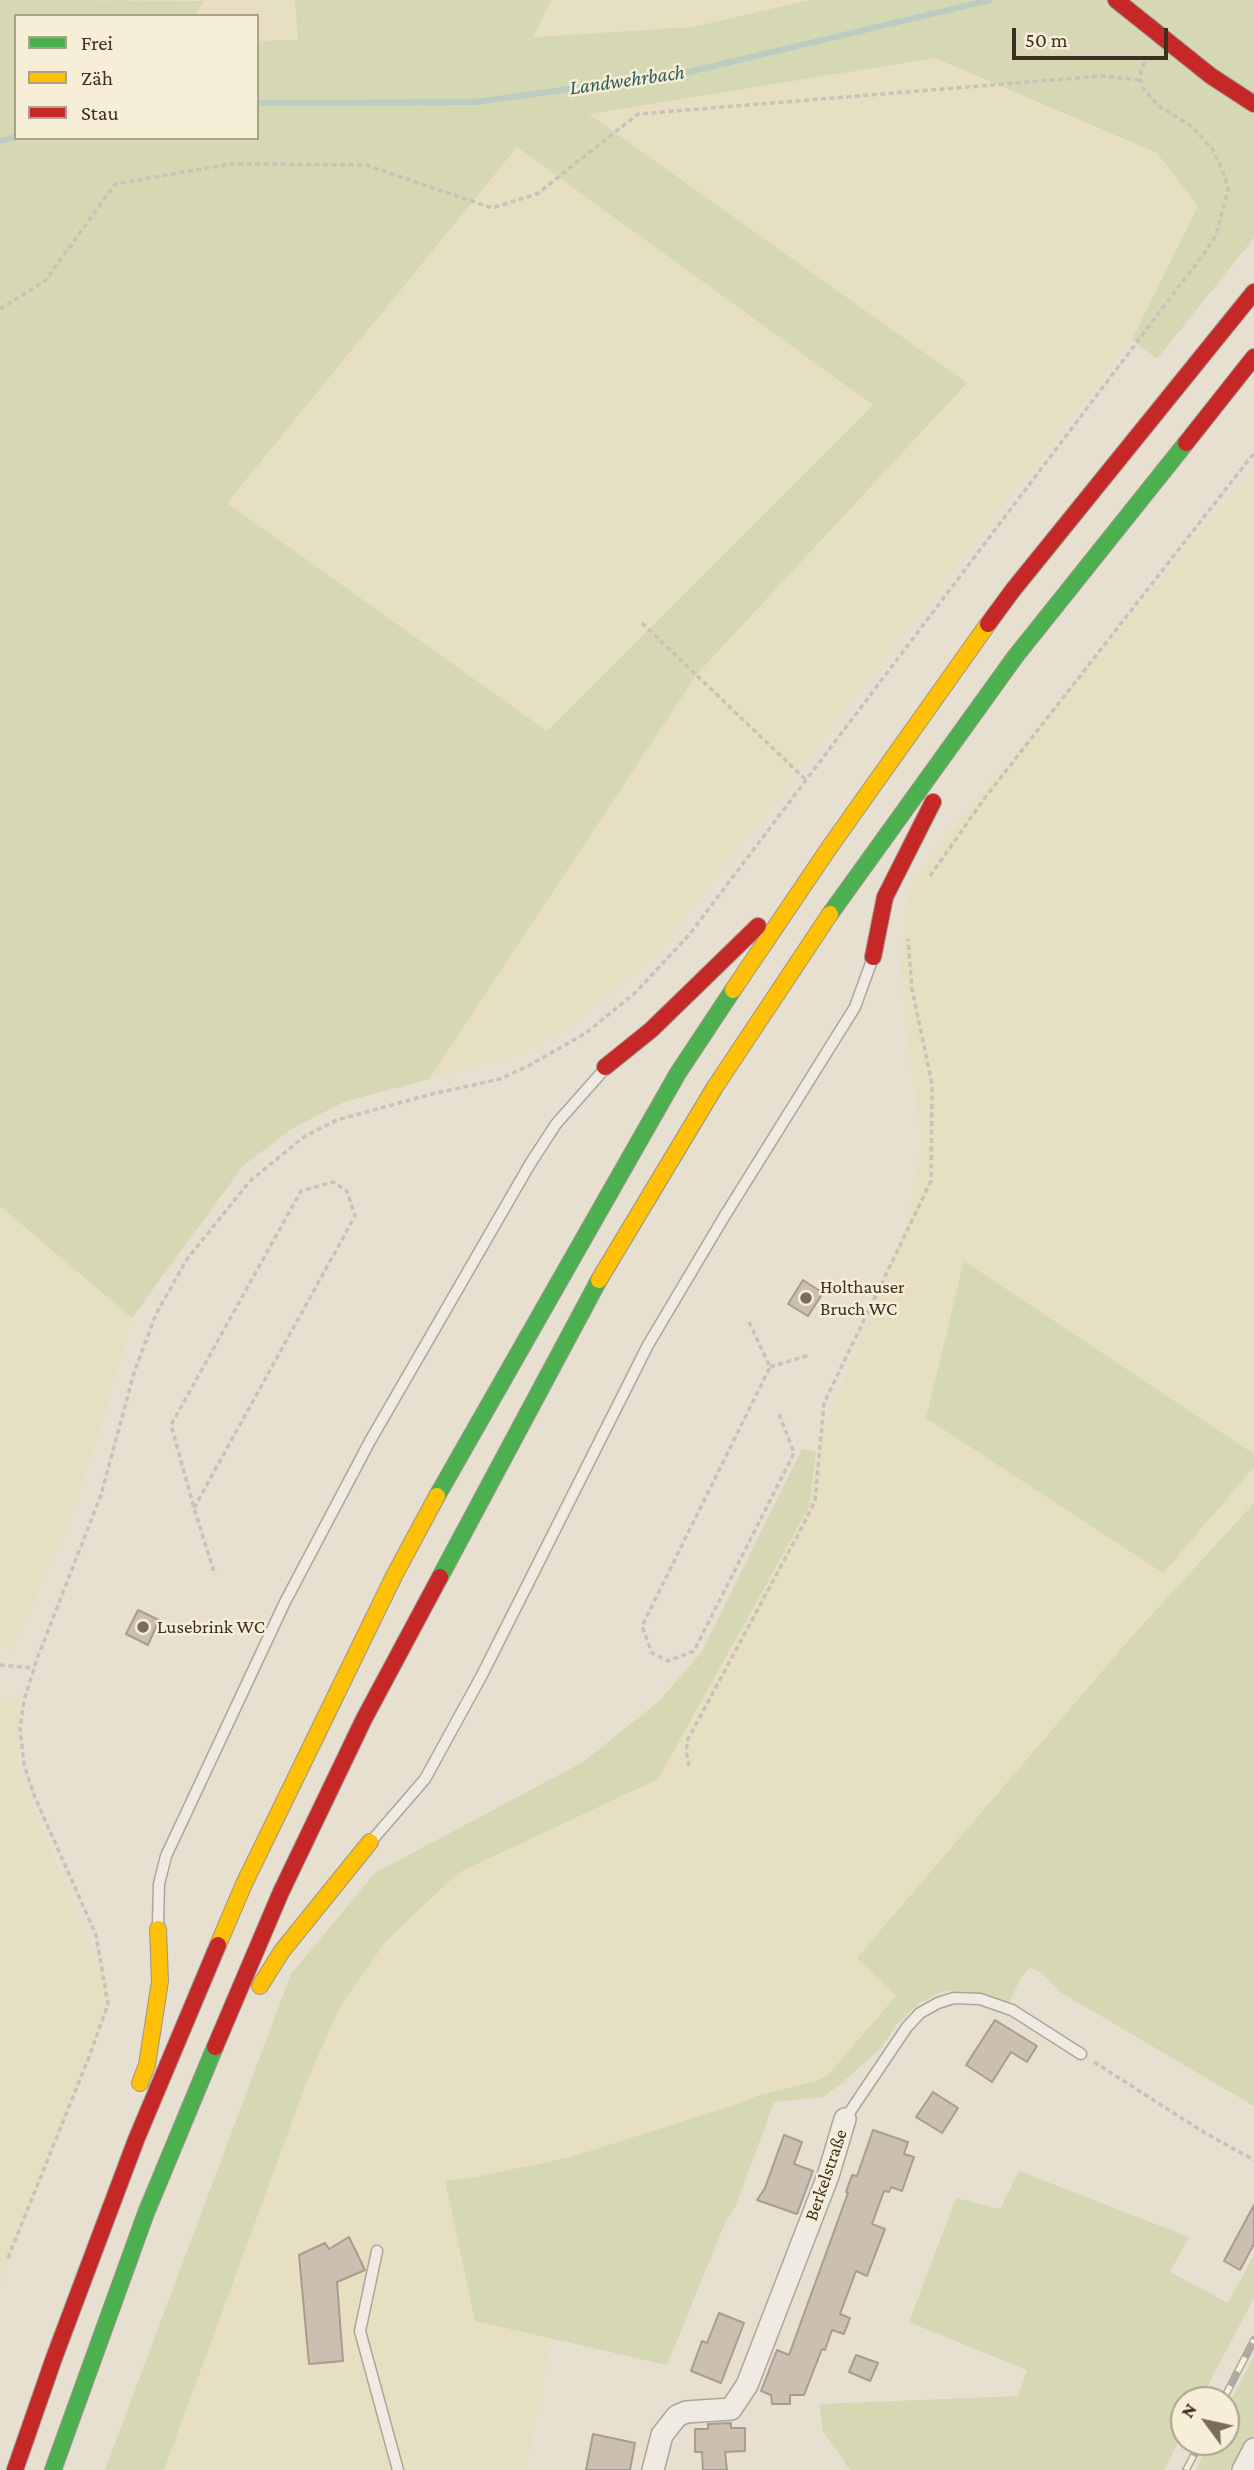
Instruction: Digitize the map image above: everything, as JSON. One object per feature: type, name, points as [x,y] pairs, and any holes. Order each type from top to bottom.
[{"type":"main road","points":[[1116,0],[1211,76],[1254,104]]},
{"type":"main road","points":[[15,2470],[84,2277],[170,2055],[244,1884],[394,1576],[472,1430],[678,1073],[829,848],[1013,590],[1254,292]]},
{"type":"main road","points":[[53,2470],[185,2117],[281,1892],[364,1719],[600,1281],[715,1087],[805,949],[1015,657],[1254,356]]},
{"type":"main road","points":[[873,957],[885,897],[901,863],[1015,657]]},
{"type":"main road","points":[[606,1067],[651,1030],[749,936],[829,848]]},
{"type":"main road","points":[[255,1998],[282,1951],[370,1842]]},
{"type":"main road","points":[[132,2102],[147,2064],[160,1981],[158,1929]]},
{"type":"main road","points":[[185,2117],[228,2060]]},
{"type":"main road","points":[[84,2277],[94,2203]]},
{"type":"street","name":"Berkelstraße","points":[[653,2470],[662,2435],[677,2416],[686,2412],[732,2409],[747,2385],[828,2176],[845,2119]]},
{"type":"street","points":[[1243,2470],[1254,2449]]},
{"type":"lane","points":[[370,1842],[425,1779],[482,1675],[648,1345],[855,1007],[873,957]]},
{"type":"lane","points":[[158,1929],[159,1885],[166,1856],[285,1602],[370,1441],[530,1164],[556,1124],[606,1067]]},
{"type":"lane","name":"Berkelstraße","points":[[845,2119],[906,2026],[920,2013],[954,1998],[980,1999],[1012,2010],[1081,2054]]},
{"type":"lane","points":[[377,2251],[360,2331],[398,2470]]},
{"type":"path","points":[[8,2258],[108,2004],[96,1935],[34,1795],[24,1764],[20,1728],[24,1700],[101,1495],[134,1374],[156,1314],[187,1259],[250,1181],[305,1136],[337,1120],[500,1079],[528,1066],[586,1033],[635,993],[689,935],[1216,235],[1228,189],[1213,150],[1191,126],[1151,99],[1140,80],[1146,60],[1162,37]]},
{"type":"path","points":[[0,309],[45,281],[115,184],[230,164],[366,165],[492,208],[537,194],[638,114],[1102,76],[1140,80]]},
{"type":"path","points":[[926,882],[984,799],[1254,453]]},
{"type":"path","points":[[642,623],[805,779]]},
{"type":"path","points":[[689,1766],[686,1751],[688,1739],[815,1501],[824,1403],[931,1181],[932,1084],[912,989],[907,931]]},
{"type":"path","points":[[194,1508],[355,1216],[347,1191],[333,1182],[301,1191],[171,1426],[194,1508],[215,1575]]},
{"type":"path","points":[[750,1322],[770,1367]]},
{"type":"path","points":[[779,1414],[794,1453],[694,1651],[668,1661],[652,1653],[642,1626],[770,1367],[809,1355]]},
{"type":"path","points":[[0,1665],[34,1668]]},
{"type":"path","points":[[1081,2054],[1205,2133],[1254,2160]]},
{"type":"shaded area","points":[[0,0],[810,0],[693,27],[479,40],[259,41],[259,14],[14,14]]},
{"type":"shaded area","points":[[935,58],[1157,153],[1198,206],[1132,339],[649,961],[576,1022],[520,1054],[429,1079],[697,674],[967,383],[588,114]]},
{"type":"shaded area","points":[[517,147],[873,405],[547,731],[227,503]]},
{"type":"shaded area","points":[[1254,469],[1254,1454],[965,1262],[926,1418],[1162,1572],[1254,1467],[1254,1503],[1134,1634],[858,1958],[896,1996],[828,2075],[817,2081],[760,2095],[571,2157],[470,2178],[446,2180],[475,2321],[552,2339],[526,2470],[164,2470],[307,2081],[340,2007],[386,1941],[458,1873],[658,1779],[809,1507],[816,1452],[909,1217],[921,1144],[900,973],[909,892],[940,843]]},
{"type":"shaded area","points":[[0,1206],[132,1318],[69,1524],[11,1649],[0,1648]]},
{"type":"shaded area","points":[[0,1697],[18,1699],[18,1770],[113,1999],[0,2284]]},
{"type":"green space","points":[[0,0],[204,1],[195,14],[14,14],[14,140],[259,140],[259,41],[298,40],[295,0],[551,0],[533,37],[693,27],[810,0],[1254,0],[1254,238],[1157,359],[1132,339],[1198,206],[1157,153],[935,58],[589,114],[967,383],[697,674],[429,1079],[344,1102],[293,1128],[243,1166],[132,1318],[0,1206]],"holes":[[[517,147],[873,405],[547,731],[227,503]]]},
{"type":"green space","points":[[964,1261],[1254,1454],[1254,1467],[1163,1573],[926,1418]]},
{"type":"green space","points":[[802,1449],[816,1452],[809,1507],[658,1779],[458,1873],[386,1941],[340,2007],[307,2081],[164,2470],[105,2470],[291,1974],[375,1873],[583,1762],[658,1702],[701,1653]]},
{"type":"green space","points":[[1254,1503],[1254,2106],[1060,1992],[1042,1973],[1031,1968],[1018,1983],[1009,2004],[966,1992],[943,1991],[918,2004],[896,2025],[882,2047],[823,2097],[774,2102],[735,2208],[725,2223],[667,2365],[475,2321],[445,2180],[471,2178],[571,2157],[760,2095],[817,2081],[828,2075],[896,1996],[857,1958],[1134,1634]]},
{"type":"green space","points":[[1019,2171],[1189,2237],[1170,2272],[1228,2303],[1254,2255],[1254,2298],[1207,2386],[1170,2386],[1171,2456],[1164,2470],[850,2470],[822,2430],[820,2404],[1018,2396],[1027,2370],[909,2322],[956,2198],[1000,2209]]},
{"type":"green space","points":[[1254,2356],[1254,2434],[1236,2470],[1196,2470],[1203,2456],[1240,2456],[1238,2386]]},
{"type":"building","name":"Holthauser Bruch WC","points":[[803,1280],[823,1293],[808,1316],[788,1304]]},
{"type":"building","name":"Lusebrink WC","points":[[138,1610],[159,1620],[148,1645],[126,1634]]},
{"type":"building","points":[[995,2020],[1037,2046],[1027,2062],[1011,2052],[992,2082],[966,2065]]},
{"type":"building","points":[[933,2092],[958,2108],[942,2133],[916,2117]]},
{"type":"building","points":[[873,2130],[908,2142],[904,2154],[914,2157],[902,2191],[891,2187],[889,2192],[884,2191],[872,2224],[885,2229],[867,2276],[856,2271],[840,2314],[850,2318],[844,2334],[832,2330],[804,2395],[790,2395],[790,2404],[772,2404],[771,2395],[761,2391],[777,2350],[789,2355],[848,2193],[846,2192],[852,2175],[857,2176]]},
{"type":"building","points":[[784,2135],[802,2142],[794,2164],[813,2171],[797,2214],[757,2200],[765,2188]]},
{"type":"building","points":[[1254,2205],[1254,2244],[1240,2270],[1224,2261]]},
{"type":"building","points":[[349,2237],[365,2270],[337,2282],[343,2361],[309,2364],[299,2255],[325,2243],[329,2249]]},
{"type":"building","points":[[719,2313],[744,2323],[721,2383],[691,2371],[702,2341],[707,2343]]},
{"type":"building","points":[[856,2355],[878,2363],[870,2381],[849,2372]]},
{"type":"building","points":[[731,2423],[731,2428],[745,2428],[745,2451],[725,2452],[727,2470],[703,2470],[702,2452],[695,2452],[695,2429],[708,2429],[708,2424]]},
{"type":"building","points":[[593,2434],[635,2443],[630,2470],[586,2470]]},
{"type":"waterway","name":"Landwehrbach","points":[[259,103],[475,102],[680,74],[990,0]]},
{"type":"waterway","name":"Landwehrbach","points":[[0,141],[14,138]]},
{"type":"railway","points":[[1230,2386],[1254,2340]]},
{"type":"railway","points":[[1186,2470],[1194,2456]]},
{"type":"traffic: fast","points":[[830,914],[1015,657],[1186,443]]},
{"type":"traffic: fast","points":[[437,1496],[678,1073],[733,990]]},
{"type":"traffic: fast","points":[[440,1577],[599,1280]]},
{"type":"traffic: fast","points":[[53,2470],[146,2213],[215,2047]]},
{"type":"traffic: slow","points":[[733,990],[829,848],[988,624]]},
{"type":"traffic: slow","points":[[599,1280],[715,1087],[830,914]]},
{"type":"traffic: slow","points":[[218,1945],[244,1884],[394,1576],[437,1496]]},
{"type":"traffic: slow","points":[[260,1986],[282,1951],[370,1842]]},
{"type":"traffic: slow","points":[[140,2083],[147,2065],[160,1981],[158,1929]]},
{"type":"traffic: jam","points":[[1116,0],[1211,76],[1254,104]]},
{"type":"traffic: jam","points":[[988,624],[1254,292]]},
{"type":"traffic: jam","points":[[1186,443],[1254,357]]},
{"type":"traffic: jam","points":[[873,957],[885,897],[933,802]]},
{"type":"traffic: jam","points":[[605,1067],[651,1030],[758,926]]},
{"type":"traffic: jam","points":[[215,2047],[281,1892],[364,1719],[440,1577]]},
{"type":"traffic: jam","points":[[15,2470],[136,2140],[218,1945]]},
{"type":"place","name":"Holthauser Bruch WC","points":[[806,1298]]},
{"type":"place","name":"Lusebrink WC","points":[[143,1627]]}]
